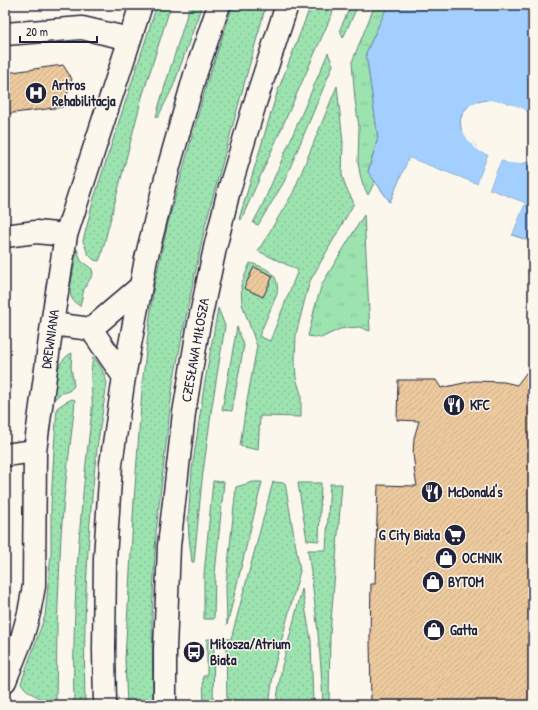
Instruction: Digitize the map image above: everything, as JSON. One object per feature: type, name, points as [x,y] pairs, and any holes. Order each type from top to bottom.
[{"type":"main road","name":"DREWNIANA","points":[[6,673],[22,638],[34,586],[35,451],[66,234],[141,5]]},
{"type":"main road","points":[[105,705],[105,558],[111,464],[124,378],[140,287],[169,166],[195,75],[219,5]]},
{"type":"main road","name":"CZESŁAWA MIŁOSZA","points":[[165,705],[165,648],[169,546],[185,405],[215,248],[228,194],[256,100],[287,5]]},
{"type":"main road","points":[[5,34],[82,28],[130,39]]},
{"type":"main road","points":[[5,236],[36,232],[66,234]]},
{"type":"main road","points":[[52,324],[92,329],[140,287]]},
{"type":"main road","points":[[92,329],[124,378]]},
{"type":"main road","points":[[5,455],[35,451]]},
{"type":"green space","points":[[157,5],[171,5],[142,97],[101,256],[99,261],[94,260],[88,254],[83,241],[94,198]]},
{"type":"green space","points":[[190,5],[202,5],[173,87],[158,117],[156,117],[160,102]]},
{"type":"green space","points":[[233,5],[266,5],[206,222],[173,383],[156,532],[152,617],[153,705],[127,705],[125,659],[134,501],[143,377],[153,291],[167,227],[206,86]]},
{"type":"green space","points":[[311,5],[336,5],[241,220],[239,219],[277,93]]},
{"type":"green space","points":[[351,5],[358,5],[343,38],[340,29]]},
{"type":"green space","points":[[375,5],[388,5],[366,53],[378,138],[368,171],[375,181],[368,195],[363,185],[358,162],[359,127],[352,62]]},
{"type":"green space","points":[[328,53],[333,65],[284,182],[258,225],[253,223],[262,206]]},
{"type":"green space","points":[[337,86],[343,142],[342,175],[346,188],[353,201],[353,205],[310,281],[296,334],[296,378],[301,394],[301,417],[260,416],[258,450],[240,446],[257,346],[242,304],[241,285],[250,263],[262,267],[275,277],[277,281],[277,294],[259,336],[270,341],[298,270],[258,251],[293,193]]},
{"type":"green space","points":[[364,215],[370,331],[359,327],[340,329],[321,338],[308,336],[322,284]]},
{"type":"green space","points":[[77,249],[81,261],[92,269],[93,274],[84,289],[80,306],[72,299],[70,292]]},
{"type":"green space","points":[[218,308],[225,326],[202,480],[194,562],[192,562],[188,520],[192,470],[204,387]]},
{"type":"green space","points":[[237,327],[244,345],[232,411],[222,410]]},
{"type":"green space","points":[[72,353],[71,367],[74,386],[69,391],[60,394],[52,401],[55,380],[59,367],[62,361]]},
{"type":"green space","points":[[93,357],[102,369],[107,383],[96,455],[92,495],[85,615],[85,705],[74,705],[74,632],[78,558],[92,411],[91,375]]},
{"type":"green space","points":[[72,399],[75,400],[61,535],[57,626],[56,705],[41,705],[40,698],[32,694],[21,683],[45,616],[51,554],[51,506],[57,408]]},
{"type":"green space","points":[[213,481],[224,482],[215,574],[214,619],[204,619],[204,575]]},
{"type":"green space","points":[[253,482],[262,482],[227,625],[226,585],[236,487]]},
{"type":"green space","points":[[273,482],[285,483],[300,571],[274,668],[269,705],[227,705],[226,639],[231,639]]},
{"type":"green space","points":[[298,483],[321,483],[319,541],[307,540]]},
{"type":"green space","points":[[330,484],[342,484],[330,634],[329,705],[323,705],[321,666],[308,550],[326,550]]},
{"type":"green space","points":[[302,589],[311,641],[313,705],[276,705],[282,666]]},
{"type":"green space","points":[[207,639],[214,639],[213,705],[204,705],[203,676],[207,676]]},
{"type":"water","points":[[388,5],[533,5],[533,116],[517,106],[496,101],[485,101],[475,103],[468,107],[461,117],[462,130],[478,148],[488,155],[477,184],[409,158],[390,202],[368,172],[378,138],[366,53]]},
{"type":"water","points":[[501,160],[517,164],[533,161],[533,242],[512,235],[525,203],[489,189]]},
{"type":"pier","points":[[489,100],[501,101],[517,106],[531,114],[533,118],[523,111],[500,103],[489,102],[474,105],[466,112],[463,120],[464,129],[476,146],[490,155],[478,186],[410,161],[392,203],[390,204],[409,158],[477,184],[488,155],[475,148],[468,140],[462,130],[461,120],[465,111],[470,105]]},
{"type":"pier","points":[[502,158],[517,162],[533,159],[533,161],[517,164],[508,163],[501,160],[489,189],[525,203],[512,235],[510,235],[523,204],[487,189],[499,160]]},
{"type":"building","name":"Artros Rehabilitacja","points":[[63,65],[72,79],[63,107],[5,114],[5,73]]},
{"type":"building","points":[[254,267],[273,276],[263,297],[244,288]]},
{"type":"building","name":"G City Biała","points":[[533,364],[533,705],[371,705],[371,584],[375,584],[378,485],[417,486],[413,454],[414,438],[419,421],[397,420],[398,380],[436,380],[441,388],[473,381],[504,382],[517,385]]},
{"type":"place","name":"Artros Rehabilitacja","points":[[36,93]]},
{"type":"place","name":"KFC","points":[[454,405]]},
{"type":"place","name":"McDonald's","points":[[432,492]]},
{"type":"place","name":"G City Biała","points":[[455,535]]},
{"type":"place","name":"OCHNIK","points":[[446,558]]},
{"type":"place","name":"BYTOM","points":[[433,582]]},
{"type":"place","name":"Gatta","points":[[434,630]]},
{"type":"place","name":"Miłosza/Atrium Biała","points":[[194,652]]}]
